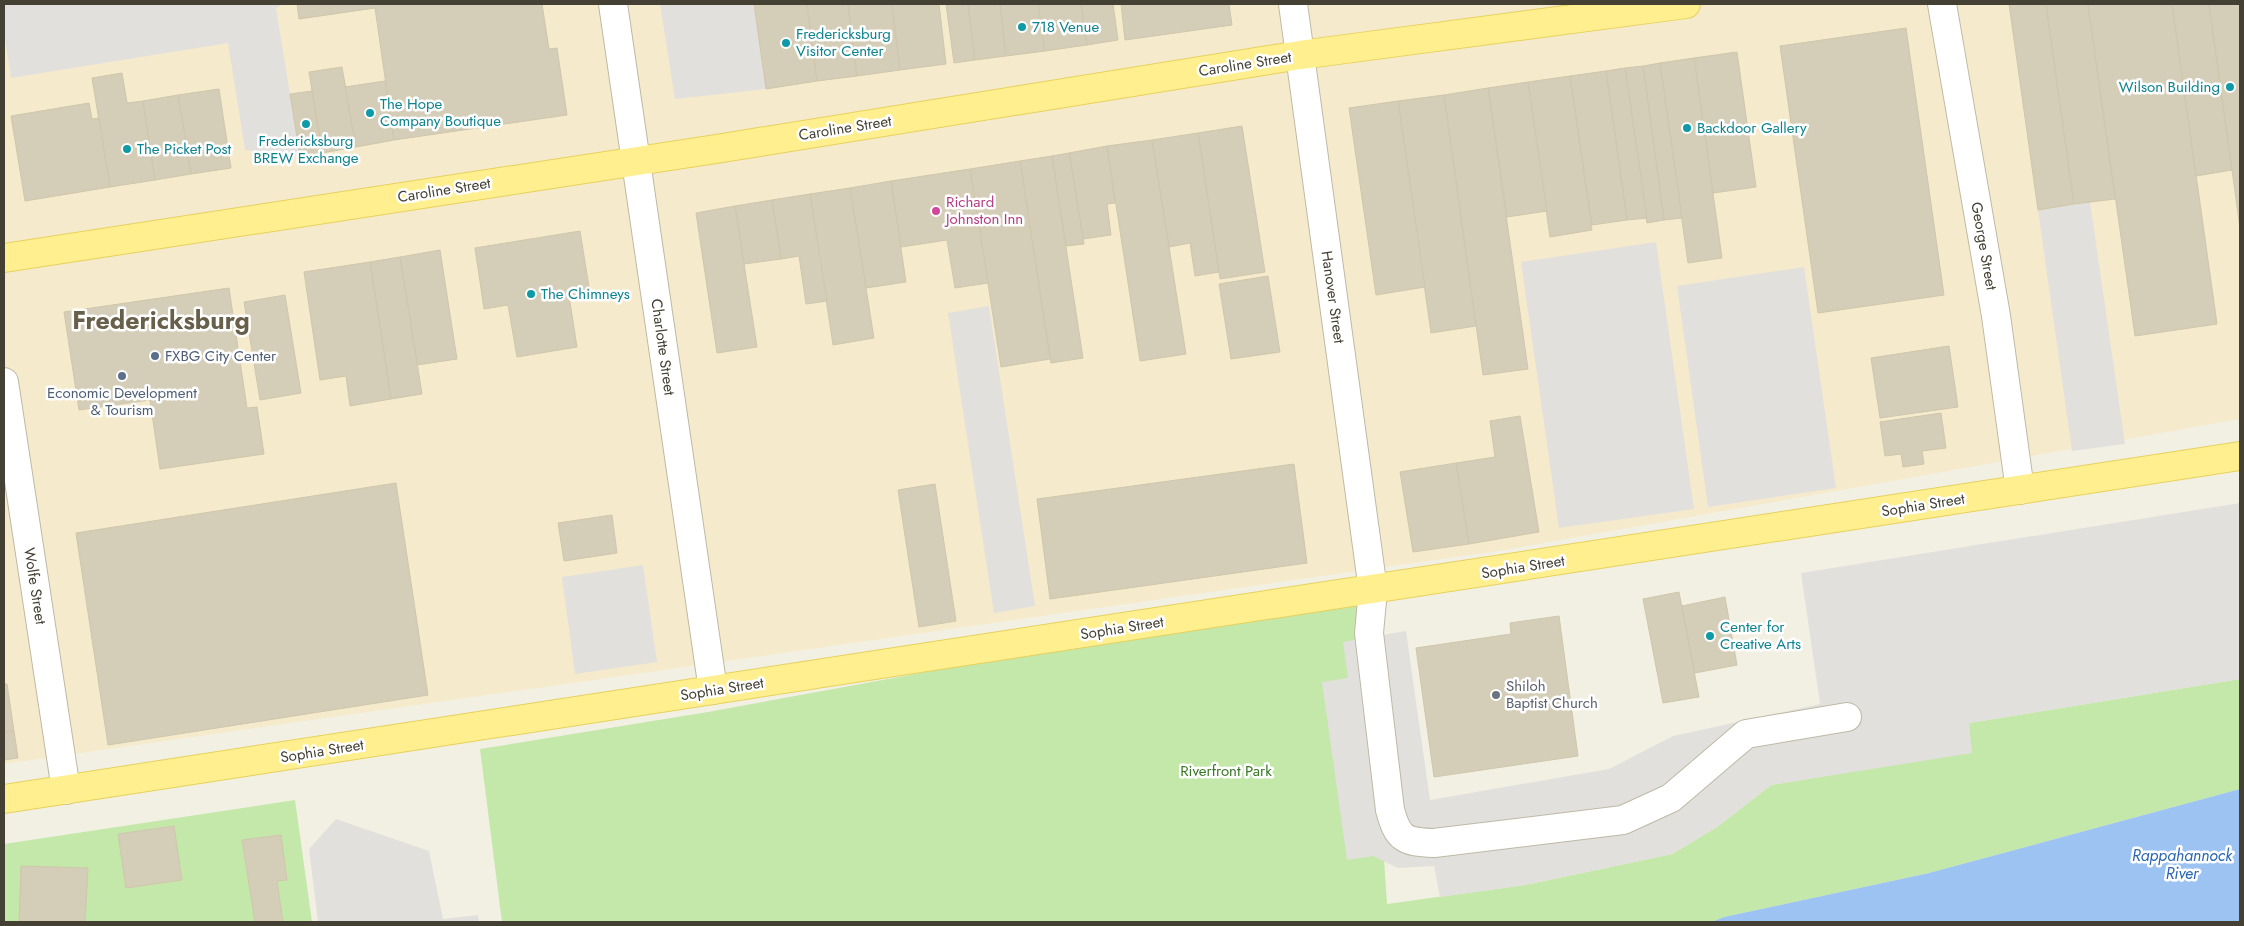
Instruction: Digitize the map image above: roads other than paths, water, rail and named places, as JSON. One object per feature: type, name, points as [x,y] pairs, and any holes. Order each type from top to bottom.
[{"type":"main road","name":"Caroline Street","points":[[4,258],[636,161],[1300,55],[1686,4]]},
{"type":"main road","name":"Sophia Street","points":[[4,799],[2240,456]]},
{"type":"street","name":"Charlotte Street","points":[[613,4],[713,690]]},
{"type":"street","name":"Hanover Street","points":[[1293,4],[1373,590],[1368,633],[1390,810],[1395,827],[1401,837],[1413,842],[1434,843],[1623,820],[1671,798],[1746,734],[1847,717]]},
{"type":"street","name":"George Street","points":[[1942,4],[1996,316],[2020,490]]},
{"type":"street","name":"Wolfe Street","points":[[4,382],[66,790]]},
{"type":"water","name":"Rappahannock River","points":[[2240,789],[2240,922],[1711,922],[1724,917],[1929,873]]},
{"type":"place","name":"718 Venue","points":[[1022,27]]},
{"type":"place","name":"Fredericksburg Visitor Center","points":[[786,43]]},
{"type":"place","name":"Wilson Building","points":[[2230,87]]},
{"type":"place","name":"The Hope Company Boutique","points":[[370,113]]},
{"type":"place","name":"Fredericksburg BREW Exchange","points":[[306,124]]},
{"type":"place","name":"Backdoor Gallery","points":[[1687,128]]},
{"type":"place","name":"The Picket Post","points":[[127,149]]},
{"type":"place","name":"Richard Johnston Inn","points":[[936,211]]},
{"type":"place","name":"The Chimneys","points":[[531,294]]},
{"type":"place","name":"FXBG City Center","points":[[155,356]]},
{"type":"place","name":"Economic Development & Tourism","points":[[122,376]]},
{"type":"place","name":"Center for Creative Arts","points":[[1710,636]]},
{"type":"place","name":"Shiloh Baptist Church","points":[[1496,695]]},
{"type":"district","name":"Fredericksburg","points":[[161,320]]},
{"type":"park label","name":"Riverfront Park","points":[[1226,771]]}]
